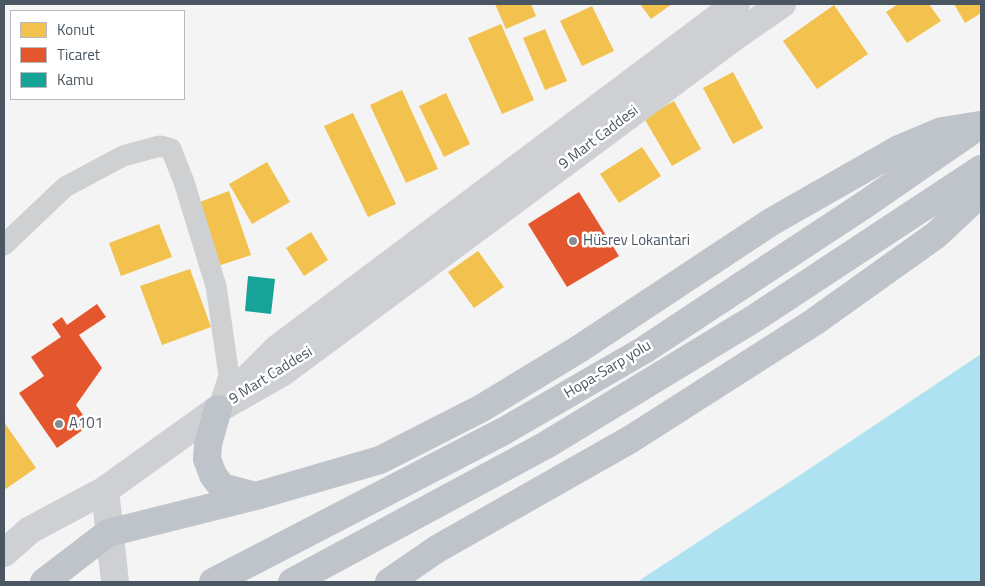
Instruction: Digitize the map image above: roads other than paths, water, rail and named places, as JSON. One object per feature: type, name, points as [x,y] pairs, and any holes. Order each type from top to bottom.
[{"type":"highway","points":[[44,582],[108,533],[256,496],[380,460],[474,412],[579,349],[771,222],[899,149],[942,131],[980,125]]},
{"type":"highway","name":"Hopa-Sarp yolu","points":[[214,582],[504,431],[644,350],[864,205],[980,125]]},
{"type":"highway","points":[[292,582],[546,445],[739,328],[981,168]]},
{"type":"highway","points":[[389,582],[437,549],[631,439],[814,322],[936,235],[968,205],[981,186]]},
{"type":"highway","points":[[218,409],[208,444],[207,459],[213,475],[222,488],[256,496]]},
{"type":"main road","name":"9 Mart Caddesi","points":[[218,409],[278,348],[736,4]]},
{"type":"main road","name":"9 Mart Caddesi","points":[[218,409],[283,372],[721,46],[782,4]]},
{"type":"main road","points":[[4,553],[30,530],[105,490],[218,409]]},
{"type":"main road","points":[[105,490],[108,533],[115,582]]},
{"type":"street","points":[[4,245],[65,187],[123,156],[160,146],[171,149],[184,182],[216,286],[229,376],[218,409]]},
{"type":"water","points":[[981,354],[981,582],[637,582],[800,475]]},
{"type":"place","name":"Hüsrev Lokantari","points":[[573,241]]},
{"type":"place","name":"A101","points":[[59,424]]}]
